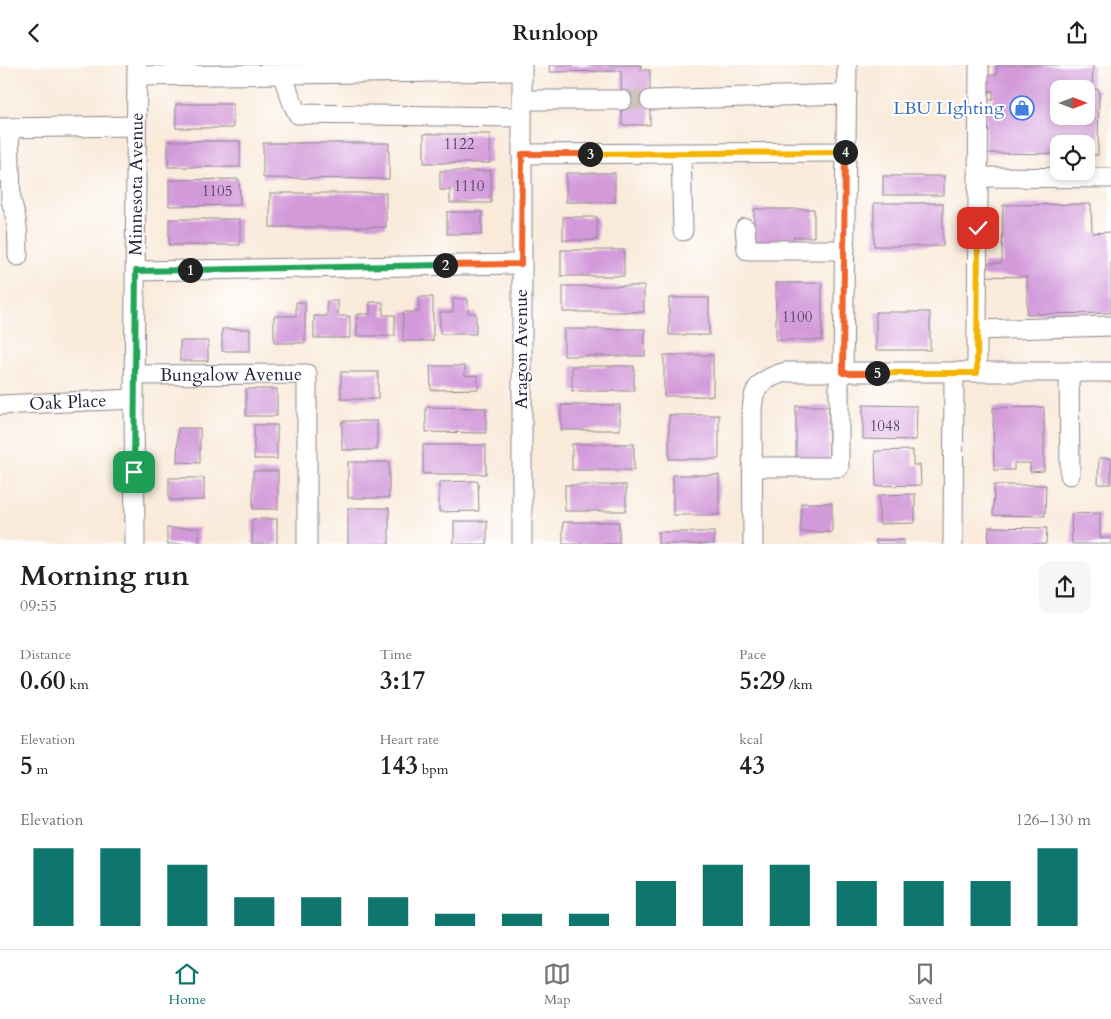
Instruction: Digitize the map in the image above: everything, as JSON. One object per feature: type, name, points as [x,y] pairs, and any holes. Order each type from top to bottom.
[{"type":"street","points":[[752,467],[839,467],[839,383],[843,373],[847,65]]},
{"type":"street","points":[[977,373],[979,65]]},
{"type":"street","points":[[137,70],[231,70],[282,74],[330,69],[522,68]]},
{"type":"street","name":"Aragon Avenue","points":[[522,68],[522,544]]},
{"type":"street","name":"Minnesota Avenue","points":[[135,544],[134,399],[137,70]]},
{"type":"street","points":[[282,74],[292,104],[298,114],[522,108],[616,100]]},
{"type":"street","points":[[650,100],[847,94]]},
{"type":"street","points":[[18,256],[17,224],[12,201],[5,128],[136,126]]},
{"type":"street","points":[[522,154],[846,152]]},
{"type":"street","points":[[681,153],[683,231]]},
{"type":"street","points":[[978,177],[1111,178]]},
{"type":"street","points":[[745,228],[746,250],[845,249]]},
{"type":"street","points":[[136,271],[521,264]]},
{"type":"street","points":[[977,330],[1111,327]]},
{"type":"street","points":[[753,544],[752,409],[756,391],[764,381],[775,375],[786,373],[1111,373]]},
{"type":"street","points":[[953,544],[954,373]]},
{"type":"street","points":[[1068,373],[1070,475]]},
{"type":"street","name":"Bungalow Avenue","points":[[135,375],[307,374],[307,544]]},
{"type":"street","name":"Oak Place","points":[[0,405],[134,399]]},
{"type":"building","points":[[549,65],[641,65],[641,70],[650,70],[650,125],[622,125],[621,71],[550,72]]},
{"type":"building","name":"LBU LIghting","points":[[997,65],[1093,65],[1092,80],[1050,80],[1050,125],[1095,125],[1095,89],[1099,89],[1098,155],[1095,155],[1095,135],[1050,135],[1050,154],[986,153],[986,100],[993,100],[993,91],[986,91],[987,75],[997,75]]},
{"type":"building","points":[[176,104],[233,104],[233,128],[176,128]]},
{"type":"building","points":[[424,134],[490,134],[490,163],[424,163]]},
{"type":"building","points":[[168,141],[240,141],[240,167],[168,167]]},
{"type":"building","points":[[263,143],[389,143],[389,179],[263,178]]},
{"type":"building","points":[[440,171],[491,171],[491,203],[450,203],[450,190],[440,190]]},
{"type":"building","points":[[566,173],[615,173],[615,202],[566,202]]},
{"type":"building","points":[[883,176],[944,176],[944,195],[883,195]]},
{"type":"building","points":[[239,179],[240,205],[169,206],[169,180]]},
{"type":"building","points":[[270,193],[386,193],[386,227],[270,227]]},
{"type":"building","points":[[874,203],[943,203],[943,246],[874,246]]},
{"type":"building","points":[[1091,204],[1092,233],[1111,232],[1111,313],[1027,314],[1027,277],[982,276],[983,263],[1002,263],[1003,205]]},
{"type":"building","points":[[754,209],[814,209],[814,237],[793,237],[793,243],[754,243]]},
{"type":"building","points":[[447,212],[482,212],[482,234],[447,234]]},
{"type":"building","points":[[563,217],[597,217],[597,240],[563,240]]},
{"type":"building","points":[[169,219],[240,219],[240,245],[169,245]]},
{"type":"building","points":[[561,250],[624,250],[624,276],[561,276]]},
{"type":"building","points":[[776,283],[822,283],[822,340],[776,340]]},
{"type":"building","points":[[563,286],[644,286],[644,312],[563,312]]},
{"type":"building","points":[[419,297],[433,297],[433,341],[403,341],[403,312],[419,312]]},
{"type":"building","points":[[669,298],[709,298],[709,335],[669,335]]},
{"type":"building","points":[[453,299],[468,299],[468,313],[476,313],[476,334],[440,334],[440,312],[453,312]]},
{"type":"building","points":[[327,301],[338,301],[338,316],[350,316],[350,338],[314,338],[314,316],[327,316]]},
{"type":"building","points":[[296,302],[305,302],[305,343],[274,343],[274,316],[296,316]]},
{"type":"building","points":[[370,302],[383,302],[383,315],[395,315],[395,336],[357,336],[357,314],[370,314]]},
{"type":"building","points":[[876,312],[930,312],[930,350],[876,350]]},
{"type":"building","points":[[222,329],[250,329],[250,351],[222,351]]},
{"type":"building","points":[[564,329],[645,329],[645,356],[564,356]]},
{"type":"building","points":[[180,341],[208,341],[208,361],[180,361]]},
{"type":"building","points":[[664,355],[713,355],[713,396],[664,396]]},
{"type":"building","points":[[430,366],[465,366],[465,376],[478,375],[478,389],[431,390]]},
{"type":"building","points":[[572,366],[634,366],[634,391],[572,391]]},
{"type":"building","points":[[341,372],[378,372],[378,399],[341,399]]},
{"type":"building","points":[[246,389],[277,389],[277,416],[246,416]]},
{"type":"building","points":[[561,405],[620,405],[620,430],[561,430]]},
{"type":"building","points":[[863,405],[917,406],[916,440],[863,439]]},
{"type":"building","points":[[796,406],[829,406],[829,461],[796,461]]},
{"type":"building","points":[[426,407],[486,408],[486,433],[426,432]]},
{"type":"building","points":[[1044,407],[1044,471],[1030,472],[1030,463],[1014,463],[1014,470],[994,470],[993,408]]},
{"type":"building","points":[[669,415],[719,415],[719,459],[669,459]]},
{"type":"building","points":[[342,421],[377,421],[377,450],[342,450]]},
{"type":"building","points":[[254,425],[277,425],[277,459],[254,459]]},
{"type":"building","points":[[178,428],[200,428],[200,463],[177,462]]},
{"type":"building","points":[[572,444],[634,444],[634,470],[572,470]]},
{"type":"building","points":[[423,445],[486,445],[486,474],[423,474]]},
{"type":"building","points":[[913,450],[913,465],[920,465],[921,485],[876,486],[875,451]]},
{"type":"building","points":[[1099,458],[1111,458],[1111,484],[1098,484]]},
{"type":"building","points":[[348,462],[389,462],[389,498],[348,498]]},
{"type":"building","points":[[253,471],[278,471],[278,509],[253,509]]},
{"type":"building","points":[[673,475],[719,475],[719,515],[673,515]]},
{"type":"building","points":[[169,478],[204,478],[204,500],[169,500]]},
{"type":"building","points":[[478,481],[479,511],[439,512],[439,482]]},
{"type":"building","points":[[565,485],[626,485],[626,511],[565,511]]},
{"type":"building","points":[[994,485],[1046,485],[1045,516],[993,515]]},
{"type":"building","points":[[915,494],[915,523],[879,524],[879,495]]},
{"type":"building","points":[[801,503],[832,503],[832,532],[801,532]]},
{"type":"building","points":[[348,508],[389,508],[389,544],[348,544]]},
{"type":"building","points":[[1100,513],[1100,538],[1111,538],[1111,544],[1072,544],[1071,514]]},
{"type":"building","points":[[252,519],[277,519],[277,544],[252,544]]},
{"type":"building","points":[[454,521],[487,521],[487,544],[454,544]]},
{"type":"building","points":[[563,522],[619,522],[619,544],[563,544]]},
{"type":"building","points":[[989,527],[1047,528],[1046,544],[988,544]]},
{"type":"building","points":[[167,528],[199,528],[199,544],[167,544]]},
{"type":"building","points":[[658,532],[714,532],[714,544],[658,544]]},
{"type":"building","points":[[876,540],[904,540],[904,544],[876,544]]},
{"type":"tunnel","points":[[622,100],[650,100]]},
{"type":"place","name":"LBU LIghting","points":[[1022,108]]},
{"type":"route","points":[[134,472],[136,271],[521,264],[522,154],[846,152],[843,373],[977,373],[978,228]]}]
